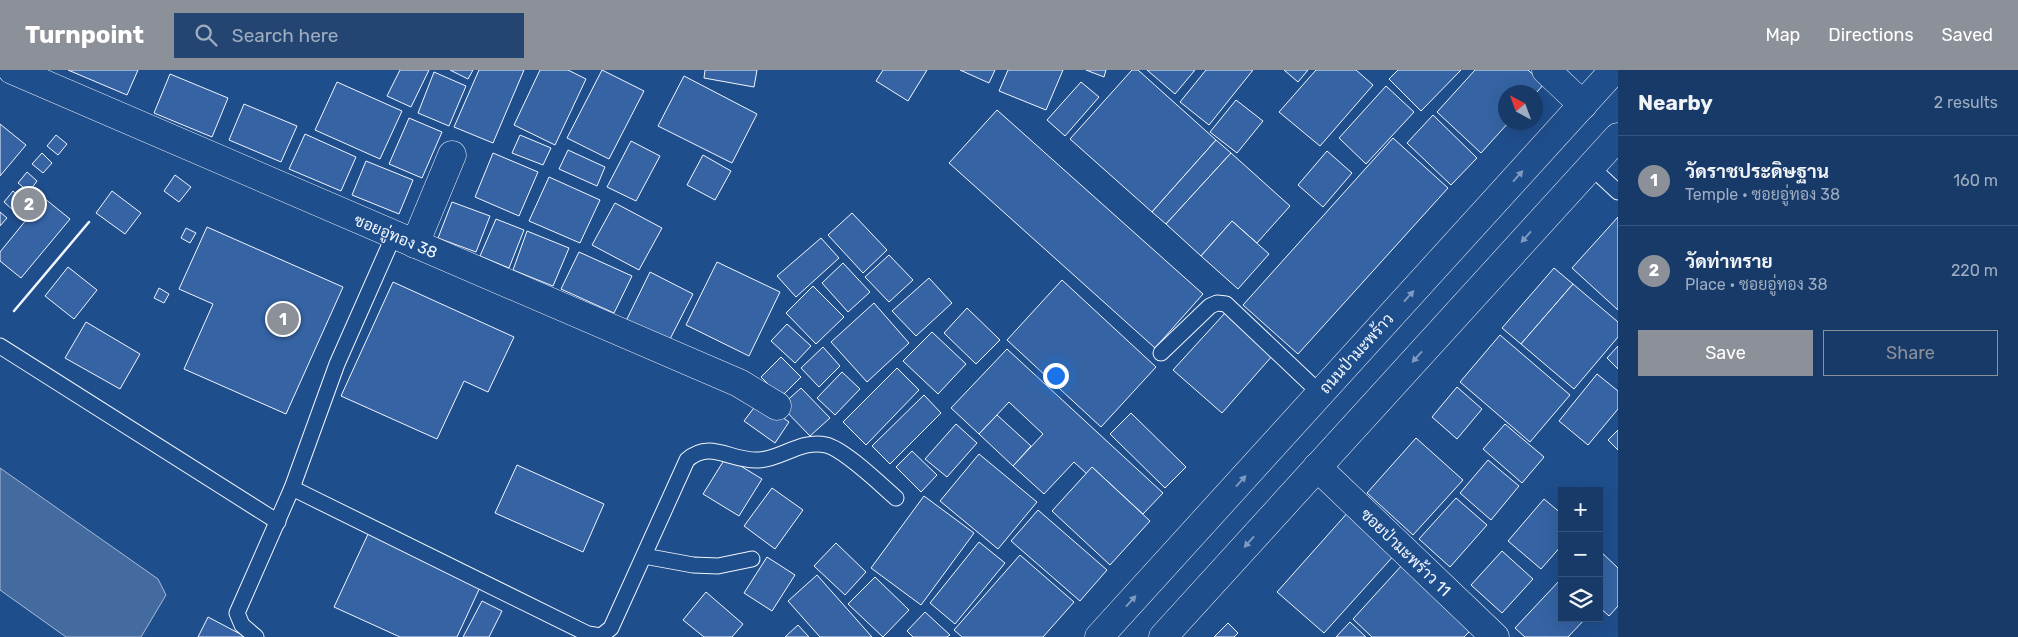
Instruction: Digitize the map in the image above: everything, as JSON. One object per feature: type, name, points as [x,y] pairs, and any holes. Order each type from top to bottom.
[{"type":"street","name":"ซอยอู่ทอง 38","points":[[12,70],[739,383],[777,406]]},
{"type":"street","points":[[1546,70],[1583,105]]},
{"type":"street","name":"ถนนป่ามะพร้าว","points":[[1098,637],[1614,70]]},
{"type":"street","points":[[1163,637],[1618,136]]},
{"type":"street","points":[[405,240],[452,154]]},
{"type":"street","name":"ซอยป่ามะพร้าว 11","points":[[1317,467],[1495,637]]},
{"type":"lane","points":[[1591,166],[1618,192]]},
{"type":"lane","points":[[256,637],[242,625],[238,614],[292,488],[337,364],[405,240]]},
{"type":"lane","points":[[1161,353],[1210,306],[1217,303],[1226,304],[1320,393]]},
{"type":"lane","points":[[0,346],[278,522]]},
{"type":"lane","points":[[292,488],[588,634],[601,636],[611,628],[687,460],[696,452],[710,450],[745,460],[762,460],[812,444],[827,445],[853,462],[896,498]]},
{"type":"lane","points":[[644,556],[693,565],[718,566],[752,559]]},
{"type":"water","points":[[0,468],[158,579],[166,595],[141,637],[66,637],[0,590]]},
{"type":"building","points":[[68,70],[138,70],[127,95]]},
{"type":"building","points":[[400,70],[429,70],[411,107],[387,96]]},
{"type":"building","points":[[450,70],[473,70],[468,79]]},
{"type":"building","points":[[479,70],[524,70],[493,143],[454,127]]},
{"type":"building","points":[[540,70],[568,70],[586,79],[555,145],[514,125]]},
{"type":"building","points":[[602,70],[644,91],[609,159],[567,138]]},
{"type":"building","points":[[705,70],[757,70],[754,87],[704,78]]},
{"type":"building","points":[[883,70],[927,70],[908,101],[876,81]]},
{"type":"building","points":[[960,70],[995,70],[989,83]]},
{"type":"building","points":[[1008,70],[1063,70],[1046,110],[999,91]]},
{"type":"building","points":[[1086,70],[1106,70],[1104,77]]},
{"type":"building","points":[[1132,70],[1138,70],[1216,140],[1152,212],[1070,139]]},
{"type":"building","points":[[1147,70],[1195,70],[1175,94]]},
{"type":"building","points":[[1206,70],[1253,70],[1209,125],[1180,102]]},
{"type":"building","points":[[1284,70],[1308,70],[1298,82]]},
{"type":"building","points":[[1316,70],[1356,70],[1373,85],[1320,146],[1279,112]]},
{"type":"building","points":[[1398,70],[1461,70],[1421,111],[1389,79]]},
{"type":"building","points":[[1475,70],[1528,70],[1544,84],[1498,85],[1498,130],[1502,130],[1481,153],[1437,112]]},
{"type":"building","points":[[434,72],[466,86],[449,126],[418,113]]},
{"type":"building","points":[[170,74],[228,98],[212,137],[154,113]]},
{"type":"building","points":[[684,76],[757,114],[732,163],[658,126]]},
{"type":"building","points":[[337,82],[402,111],[380,159],[315,130]]},
{"type":"building","points":[[1081,82],[1099,97],[1065,136],[1047,120]]},
{"type":"building","points":[[1386,86],[1414,112],[1366,164],[1339,138]]},
{"type":"building","points":[[1236,100],[1263,121],[1237,153],[1210,132]]},
{"type":"building","points":[[244,104],[297,126],[281,162],[229,140]]},
{"type":"building","points":[[997,110],[1203,294],[1155,348],[949,163]]},
{"type":"building","points":[[1433,115],[1477,158],[1451,185],[1407,143]]},
{"type":"building","points":[[409,118],[442,132],[422,178],[389,164]]},
{"type":"building","points":[[0,124],[26,145],[0,176]]},
{"type":"building","points":[[305,134],[356,157],[341,191],[289,169]]},
{"type":"building","points":[[56,135],[67,144],[58,155],[47,146]]},
{"type":"building","points":[[520,135],[551,148],[543,165],[512,153]]},
{"type":"building","points":[[1393,138],[1448,188],[1298,354],[1243,305]]},
{"type":"building","points":[[1216,140],[1231,153],[1166,224],[1152,212]]},
{"type":"building","points":[[631,141],[660,156],[636,201],[607,187]]},
{"type":"building","points":[[568,150],[605,167],[597,186],[559,169]]},
{"type":"building","points":[[1327,151],[1352,173],[1323,207],[1298,185]]},
{"type":"building","points":[[42,153],[52,163],[43,173],[32,164]]},
{"type":"building","points":[[493,153],[538,172],[519,216],[475,197]]},
{"type":"building","points":[[1231,153],[1290,206],[1257,243],[1232,221],[1201,256],[1166,224]]},
{"type":"building","points":[[703,155],[731,171],[715,200],[687,185]]},
{"type":"building","points":[[366,161],[413,180],[399,214],[352,195]]},
{"type":"building","points":[[27,172],[37,181],[29,192],[18,183]]},
{"type":"building","points":[[175,175],[191,187],[179,202],[164,191]]},
{"type":"building","points":[[549,177],[600,200],[580,243],[529,221]]},
{"type":"building","points":[[13,191],[23,200],[14,211],[4,202]]},
{"type":"building","points":[[112,191],[141,213],[125,234],[96,213]]},
{"type":"building","points":[[44,198],[70,219],[21,278],[0,261],[0,252]]},
{"type":"building","points":[[452,202],[490,216],[476,252],[438,238]]},
{"type":"building","points":[[615,203],[662,228],[639,270],[592,245]]},
{"type":"building","points":[[0,212],[7,218],[0,226]]},
{"type":"building","points":[[852,213],[887,250],[863,273],[828,235]]},
{"type":"building","points":[[1618,217],[1618,310],[1572,268]]},
{"type":"building","points":[[496,219],[524,230],[509,268],[480,256]]},
{"type":"building","points":[[1232,221],[1269,254],[1238,289],[1201,256]]},
{"type":"building","points":[[207,227],[343,287],[286,414],[184,369],[213,304],[179,289]]},
{"type":"building","points":[[186,228],[196,233],[190,243],[181,238]]},
{"type":"building","points":[[527,231],[569,248],[553,286],[513,270]]},
{"type":"building","points":[[821,238],[839,258],[796,297],[777,276]]},
{"type":"building","points":[[579,252],[632,276],[614,313],[561,289]]},
{"type":"building","points":[[889,255],[913,280],[889,302],[865,277]]},
{"type":"building","points":[[717,262],[780,292],[749,356],[686,325]]},
{"type":"building","points":[[843,263],[870,292],[848,312],[822,283]]},
{"type":"building","points":[[68,267],[97,290],[74,319],[45,296]]},
{"type":"building","points":[[1554,268],[1573,284],[1521,344],[1502,328]]},
{"type":"building","points":[[650,272],[693,294],[668,343],[626,321]]},
{"type":"building","points":[[929,278],[952,303],[916,336],[892,311]]},
{"type":"building","points":[[1062,280],[1156,367],[1101,427],[1007,340]]},
{"type":"building","points":[[393,282],[514,337],[488,392],[464,381],[437,439],[341,396]]},
{"type":"building","points":[[1573,284],[1618,322],[1618,337],[1574,389],[1521,344]]},
{"type":"building","points":[[813,286],[844,317],[816,344],[786,313]]},
{"type":"building","points":[[159,288],[169,294],[164,303],[154,298]]},
{"type":"building","points":[[874,303],[909,343],[867,382],[831,342]]},
{"type":"building","points":[[967,308],[1000,340],[976,364],[944,333]]},
{"type":"building","points":[[1225,313],[1273,355],[1222,413],[1173,370]]},
{"type":"building","points":[[86,322],[140,354],[120,389],[65,358]]},
{"type":"building","points":[[787,324],[811,346],[795,363],[771,341]]},
{"type":"building","points":[[932,332],[966,364],[938,394],[903,361]]},
{"type":"building","points":[[1500,335],[1570,395],[1530,442],[1460,382]]},
{"type":"building","points":[[1618,346],[1618,369],[1607,358]]},
{"type":"building","points":[[823,347],[840,366],[819,387],[801,368]]},
{"type":"building","points":[[1007,349],[1163,493],[1143,514],[1092,467],[1087,474],[1074,462],[1044,494],[1013,466],[1043,434],[1009,402],[979,434],[951,408]]},
{"type":"building","points":[[781,357],[801,377],[781,397],[761,377]]},
{"type":"building","points":[[897,368],[919,390],[866,445],[843,422]]},
{"type":"building","points":[[842,372],[860,389],[835,415],[817,398]]},
{"type":"building","points":[[1597,374],[1618,391],[1618,409],[1588,445],[1559,421]]},
{"type":"building","points":[[1457,387],[1482,409],[1457,439],[1432,417]]},
{"type":"building","points":[[801,388],[830,418],[810,436],[781,406]]},
{"type":"building","points":[[924,395],[941,413],[890,464],[872,446]]},
{"type":"building","points":[[759,401],[789,422],[775,443],[744,421]]},
{"type":"building","points":[[1131,413],[1186,467],[1165,488],[1110,434]]},
{"type":"building","points":[[997,415],[1031,446],[1013,466],[979,434]]},
{"type":"building","points":[[956,424],[977,443],[947,477],[925,459]]},
{"type":"building","points":[[1505,424],[1544,457],[1522,483],[1483,449]]},
{"type":"building","points":[[1618,430],[1618,450],[1608,440]]},
{"type":"building","points":[[1416,438],[1463,480],[1413,535],[1367,493]]},
{"type":"building","points":[[912,451],[937,475],[921,492],[896,467]]},
{"type":"building","points":[[979,454],[1037,502],[998,549],[940,501]]},
{"type":"building","points":[[726,457],[762,479],[739,516],[703,494]]},
{"type":"building","points":[[1488,460],[1519,486],[1491,520],[1460,493]]},
{"type":"building","points":[[517,465],[604,504],[583,552],[495,513]]},
{"type":"building","points":[[1092,467],[1150,521],[1110,565],[1052,511]]},
{"type":"building","points":[[772,488],[803,510],[775,549],[744,526]]},
{"type":"building","points":[[924,496],[974,533],[921,605],[871,568]]},
{"type":"building","points":[[1456,498],[1487,525],[1450,567],[1419,539]]},
{"type":"building","points":[[1544,499],[1558,511],[1558,550],[1541,569],[1508,541]]},
{"type":"building","points":[[1038,510],[1107,570],[1080,601],[1011,541]]},
{"type":"building","points":[[1350,510],[1397,552],[1324,633],[1277,592]]},
{"type":"building","points":[[369,532],[482,583],[457,637],[400,637],[334,607]]},
{"type":"building","points":[[979,542],[1005,563],[955,624],[930,603]]},
{"type":"building","points":[[836,543],[866,572],[845,595],[814,566]]},
{"type":"building","points":[[1502,551],[1533,579],[1502,613],[1471,585]]},
{"type":"building","points":[[1603,554],[1618,568],[1618,606],[1609,616],[1603,611]]},
{"type":"building","points":[[1020,555],[1074,602],[1043,637],[962,637],[954,630]]},
{"type":"building","points":[[767,557],[795,575],[772,611],[744,593]]},
{"type":"building","points":[[1403,564],[1473,628],[1464,637],[1372,637],[1353,619]]},
{"type":"building","points":[[817,575],[872,637],[820,637],[788,601]]},
{"type":"building","points":[[875,577],[909,610],[883,637],[848,604]]},
{"type":"building","points":[[1558,582],[1558,622],[1582,622],[1568,637],[1525,637],[1515,628]]},
{"type":"building","points":[[706,592],[743,624],[732,637],[704,637],[683,620]]},
{"type":"building","points":[[482,601],[502,611],[489,637],[463,637]]},
{"type":"building","points":[[925,612],[950,635],[947,637],[913,637],[907,631]]},
{"type":"building","points":[[208,617],[246,637],[198,637]]},
{"type":"building","points":[[1350,622],[1366,637],[1336,637]]},
{"type":"building","points":[[1228,623],[1238,633],[1234,637],[1214,637]]},
{"type":"building","points":[[798,625],[809,637],[785,637]]},
{"type":"wall","points":[[14,311],[89,222]]},
{"type":"place","name":"วัดท่าทราย","points":[[29,204]]},
{"type":"place","name":"วัดราชประดิษฐาน","points":[[283,319]]}]
